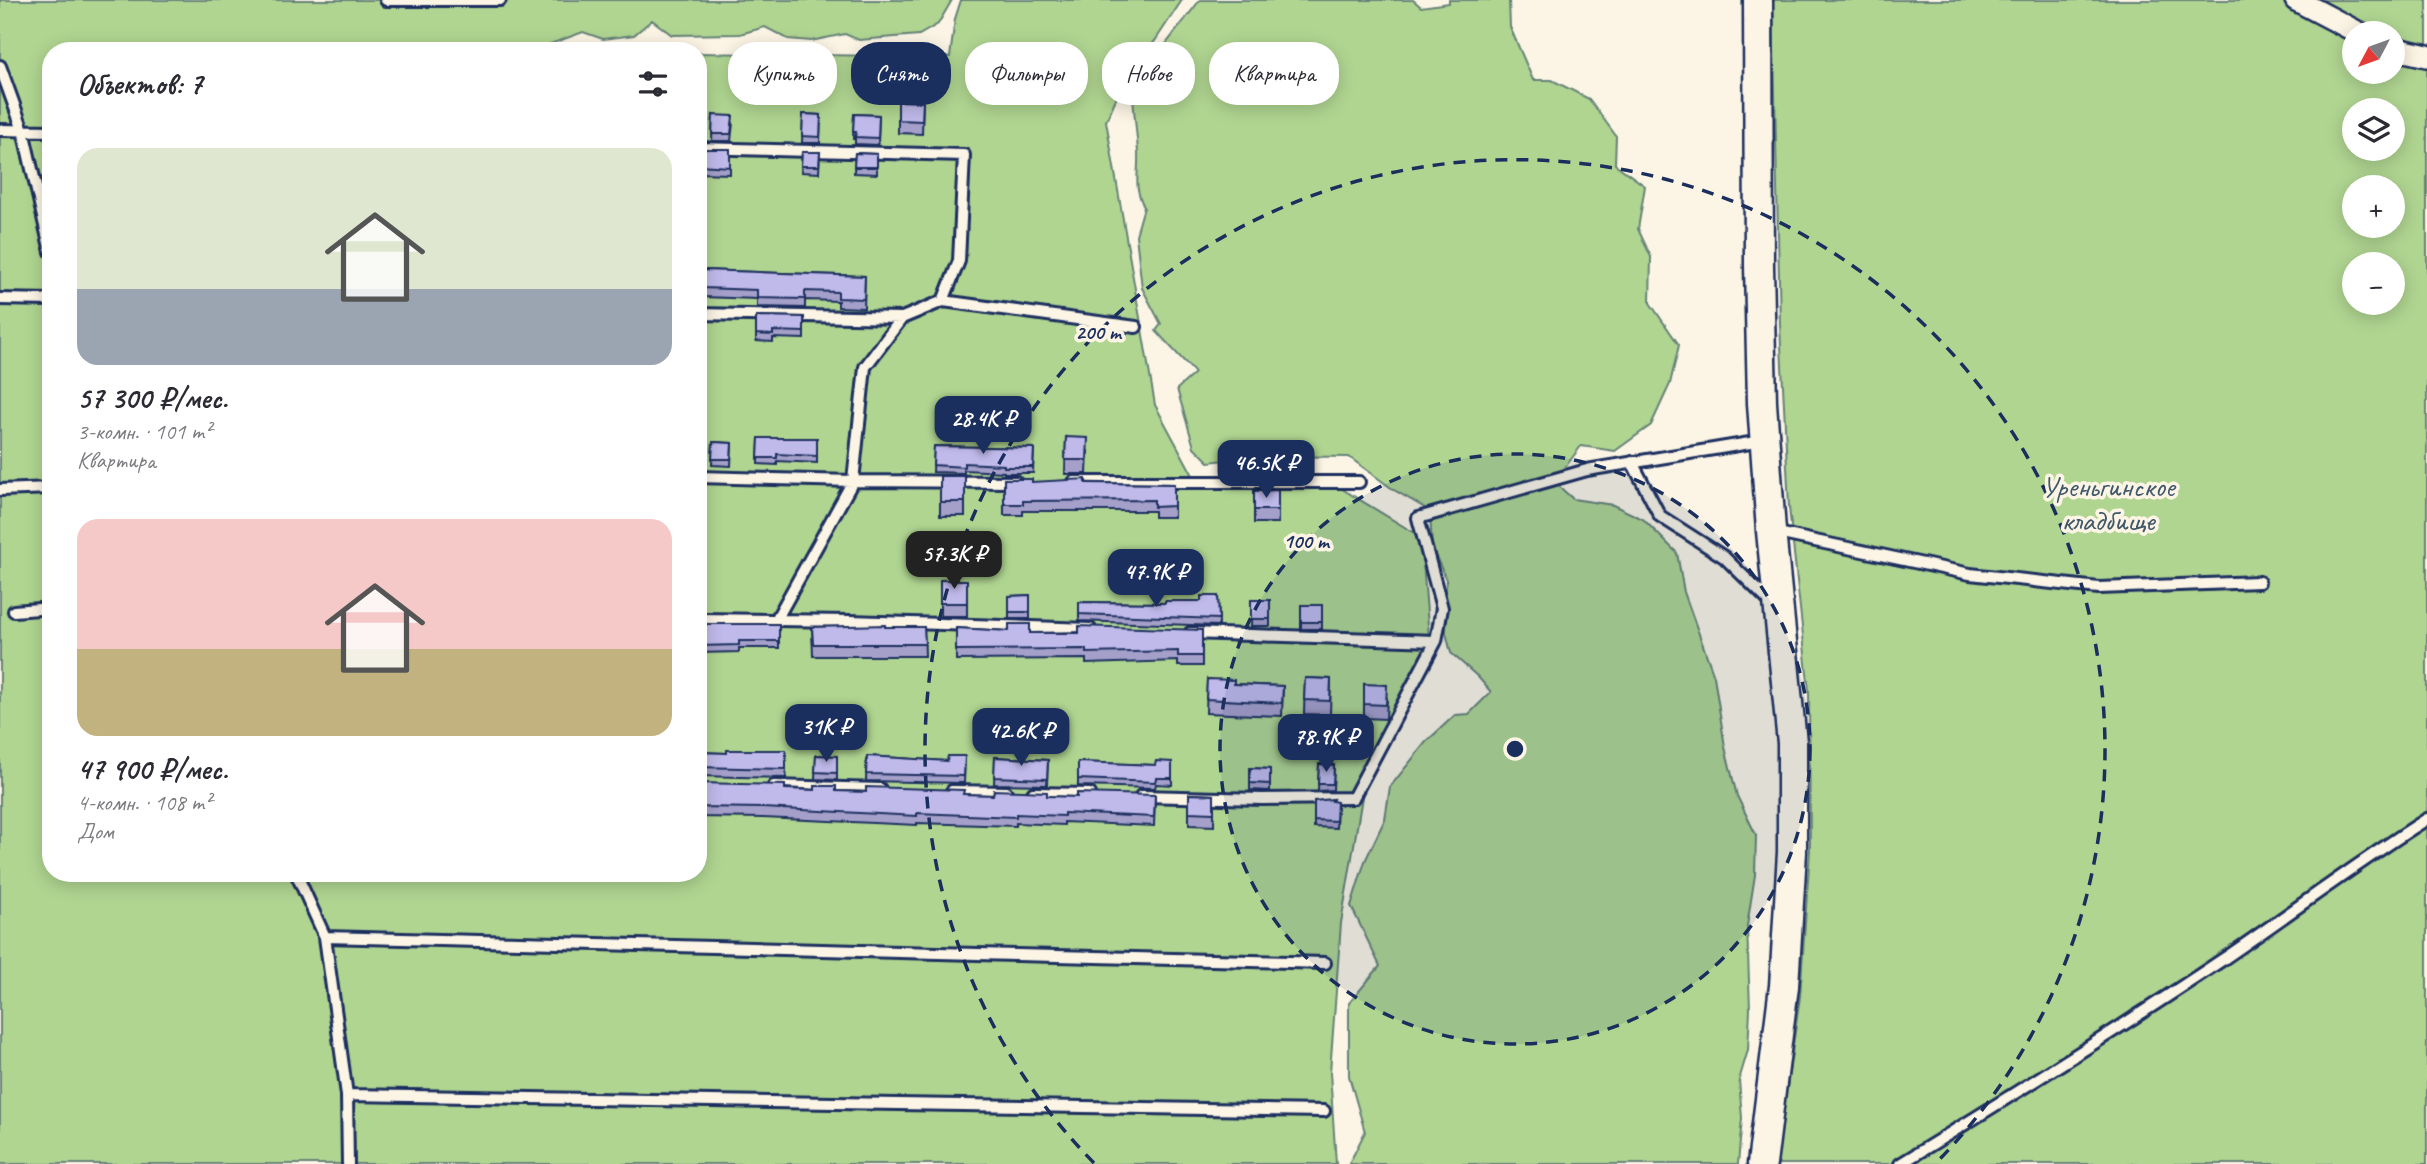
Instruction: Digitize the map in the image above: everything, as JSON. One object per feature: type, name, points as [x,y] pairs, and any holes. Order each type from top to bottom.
[{"type":"main road","points":[[1758,0],[1759,266],[1765,441],[1792,743],[1793,852],[1784,986],[1762,1164]]},
{"type":"street","points":[[2296,0],[2342,24]]},
{"type":"street","points":[[2405,51],[2427,56]]},
{"type":"lane","points":[[386,0],[500,0]]},
{"type":"lane","points":[[0,66],[23,130],[42,213]]},
{"type":"lane","points":[[0,130],[42,131]]},
{"type":"lane","points":[[707,148],[964,155],[959,261],[943,301]]},
{"type":"lane","points":[[0,299],[42,300]]},
{"type":"lane","points":[[707,314],[902,318],[943,301],[1136,327]]},
{"type":"lane","points":[[776,620],[853,481],[865,368],[902,318]]},
{"type":"lane","points":[[1125,795],[1262,799],[1353,798],[1436,641],[1442,608],[1418,518],[1587,470],[1765,441]]},
{"type":"lane","points":[[1632,462],[1660,516],[1724,557],[1778,609]]},
{"type":"lane","points":[[707,477],[1031,482]]},
{"type":"lane","points":[[1058,482],[1359,482]]},
{"type":"lane","points":[[0,490],[42,488]]},
{"type":"lane","points":[[1771,531],[1970,574],[2086,586],[2259,582]]},
{"type":"lane","points":[[13,611],[42,609]]},
{"type":"lane","points":[[707,619],[1101,630]]},
{"type":"lane","points":[[1185,633],[1436,641]]},
{"type":"lane","points":[[767,786],[891,789]]},
{"type":"lane","points":[[946,790],[1097,794]]},
{"type":"lane","points":[[1900,1164],[2059,1067],[2427,819]]},
{"type":"lane","points":[[300,882],[325,937],[347,1095],[348,1164]]},
{"type":"lane","points":[[325,937],[1325,963]]},
{"type":"lane","points":[[347,1095],[1324,1111]]},
{"type":"green space","points":[[0,0],[952,0],[938,24],[919,35],[859,40],[845,34],[811,41],[788,39],[765,27],[740,34],[672,35],[652,20],[634,35],[603,39],[583,32],[556,42],[42,42],[42,882],[707,882],[707,53],[728,53],[728,105],[837,105],[837,55],[851,55],[851,105],[951,105],[951,49],[955,19],[961,0],[1182,0],[1154,42],[1102,42],[1102,105],[1113,105],[1106,121],[1155,405],[1195,479],[1332,483],[1421,537],[1431,663],[1365,779],[1341,923],[1330,1072],[1336,1164],[0,1164]]},
{"type":"green space","points":[[1200,0],[1413,0],[1421,7],[1449,3],[1449,0],[1509,0],[1510,27],[1533,80],[1552,80],[1589,99],[1616,136],[1615,164],[1645,186],[1638,229],[1651,257],[1650,303],[1679,345],[1670,384],[1651,425],[1615,451],[1581,446],[1554,482],[1573,499],[1613,505],[1643,519],[1677,553],[1684,592],[1714,676],[1725,747],[1737,796],[1756,835],[1755,875],[1747,926],[1750,1009],[1748,1050],[1739,1080],[1742,1118],[1738,1164],[1349,1164],[1365,1132],[1349,1076],[1349,1003],[1380,966],[1351,906],[1365,861],[1385,819],[1390,787],[1426,742],[1455,715],[1469,714],[1491,692],[1451,653],[1446,633],[1446,579],[1432,548],[1430,511],[1394,490],[1349,457],[1258,456],[1209,462],[1194,447],[1177,389],[1195,373],[1156,331],[1161,324],[1142,288],[1136,235],[1144,207],[1138,186],[1134,105],[1195,105],[1195,42],[1168,42]]},
{"type":"green space","name":"Уреньгинское кладбище","points":[[1773,0],[2427,0],[2427,1164],[1776,1164],[1800,997],[1810,850],[1809,691],[1789,507],[1780,325]]},
{"type":"building","points":[[898,105],[923,105],[922,121],[898,120]]},
{"type":"building","points":[[803,114],[821,115],[820,137],[802,136]]},
{"type":"building","points":[[854,114],[879,115],[878,138],[855,137]]},
{"type":"building","points":[[713,115],[733,116],[731,134],[712,134]]},
{"type":"building","points":[[707,149],[730,149],[730,167],[707,166]]},
{"type":"building","points":[[802,152],[820,152],[819,166],[801,166]]},
{"type":"building","points":[[855,153],[877,154],[877,167],[854,167]]},
{"type":"building","points":[[707,270],[865,276],[864,299],[838,298],[838,292],[805,291],[805,299],[757,298],[757,290],[707,288]]},
{"type":"building","points":[[756,316],[804,317],[804,332],[773,331],[773,335],[756,334]]},
{"type":"building","points":[[1066,437],[1088,438],[1087,460],[1065,460]]},
{"type":"building","points":[[759,438],[817,438],[817,456],[777,454],[777,458],[758,458]]},
{"type":"building","points":[[713,442],[732,443],[731,459],[712,459]]},
{"type":"building","points":[[934,446],[1034,448],[1033,467],[964,463],[964,467],[933,465]]},
{"type":"building","points":[[940,476],[965,476],[965,502],[940,502]]},
{"type":"building","points":[[1004,479],[1032,479],[1032,482],[1086,479],[1086,483],[1174,484],[1174,506],[1154,507],[1154,500],[1023,501],[1023,504],[1004,504]]},
{"type":"building","points":[[1278,490],[1278,510],[1254,510],[1254,491]]},
{"type":"building","points":[[940,580],[967,580],[967,603],[940,603]]},
{"type":"building","points":[[1030,595],[1030,612],[1009,612],[1009,596]]},
{"type":"building","points":[[1201,596],[1218,596],[1219,619],[1079,614],[1079,602],[1165,603],[1201,601]]},
{"type":"building","points":[[1251,600],[1270,600],[1270,619],[1251,619]]},
{"type":"building","points":[[1301,605],[1322,605],[1322,622],[1301,622]]},
{"type":"building","points":[[707,624],[779,624],[779,641],[739,641],[739,645],[707,646]]},
{"type":"building","points":[[1009,624],[1030,624],[1030,633],[1079,633],[1079,626],[1202,630],[1202,656],[1178,656],[1178,651],[1086,653],[1086,649],[956,650],[956,628],[1009,631]]},
{"type":"building","points":[[812,627],[924,627],[925,644],[813,644]]},
{"type":"building","points":[[1305,678],[1331,679],[1330,701],[1304,700]]},
{"type":"building","points":[[1207,679],[1234,680],[1234,684],[1283,686],[1282,703],[1206,699]]},
{"type":"building","points":[[1364,684],[1387,685],[1386,705],[1364,704]]},
{"type":"building","points":[[727,750],[786,750],[786,769],[707,767],[707,752],[727,753]]},
{"type":"building","points":[[816,755],[837,756],[837,773],[815,772]]},
{"type":"building","points":[[867,756],[947,761],[948,756],[965,756],[964,776],[866,774]]},
{"type":"building","points":[[995,757],[1048,760],[1047,779],[994,777]]},
{"type":"building","points":[[1156,761],[1172,762],[1172,778],[1156,778],[1155,782],[1078,779],[1078,762],[1155,765]]},
{"type":"building","points":[[1319,764],[1334,765],[1333,784],[1318,784]]},
{"type":"building","points":[[1250,768],[1270,769],[1270,784],[1250,783]]},
{"type":"building","points":[[707,783],[785,785],[785,789],[815,790],[815,786],[836,786],[836,791],[866,792],[866,787],[964,790],[963,794],[993,795],[994,790],[1047,792],[1047,796],[1077,797],[1077,793],[1155,795],[1154,817],[1064,813],[1064,816],[1016,814],[1016,817],[917,813],[917,816],[707,807]]},
{"type":"building","points":[[1189,794],[1214,795],[1214,813],[1189,812]]},
{"type":"building","points":[[1333,799],[1332,801],[1337,802],[1336,821],[1314,820],[1314,801]]}]
